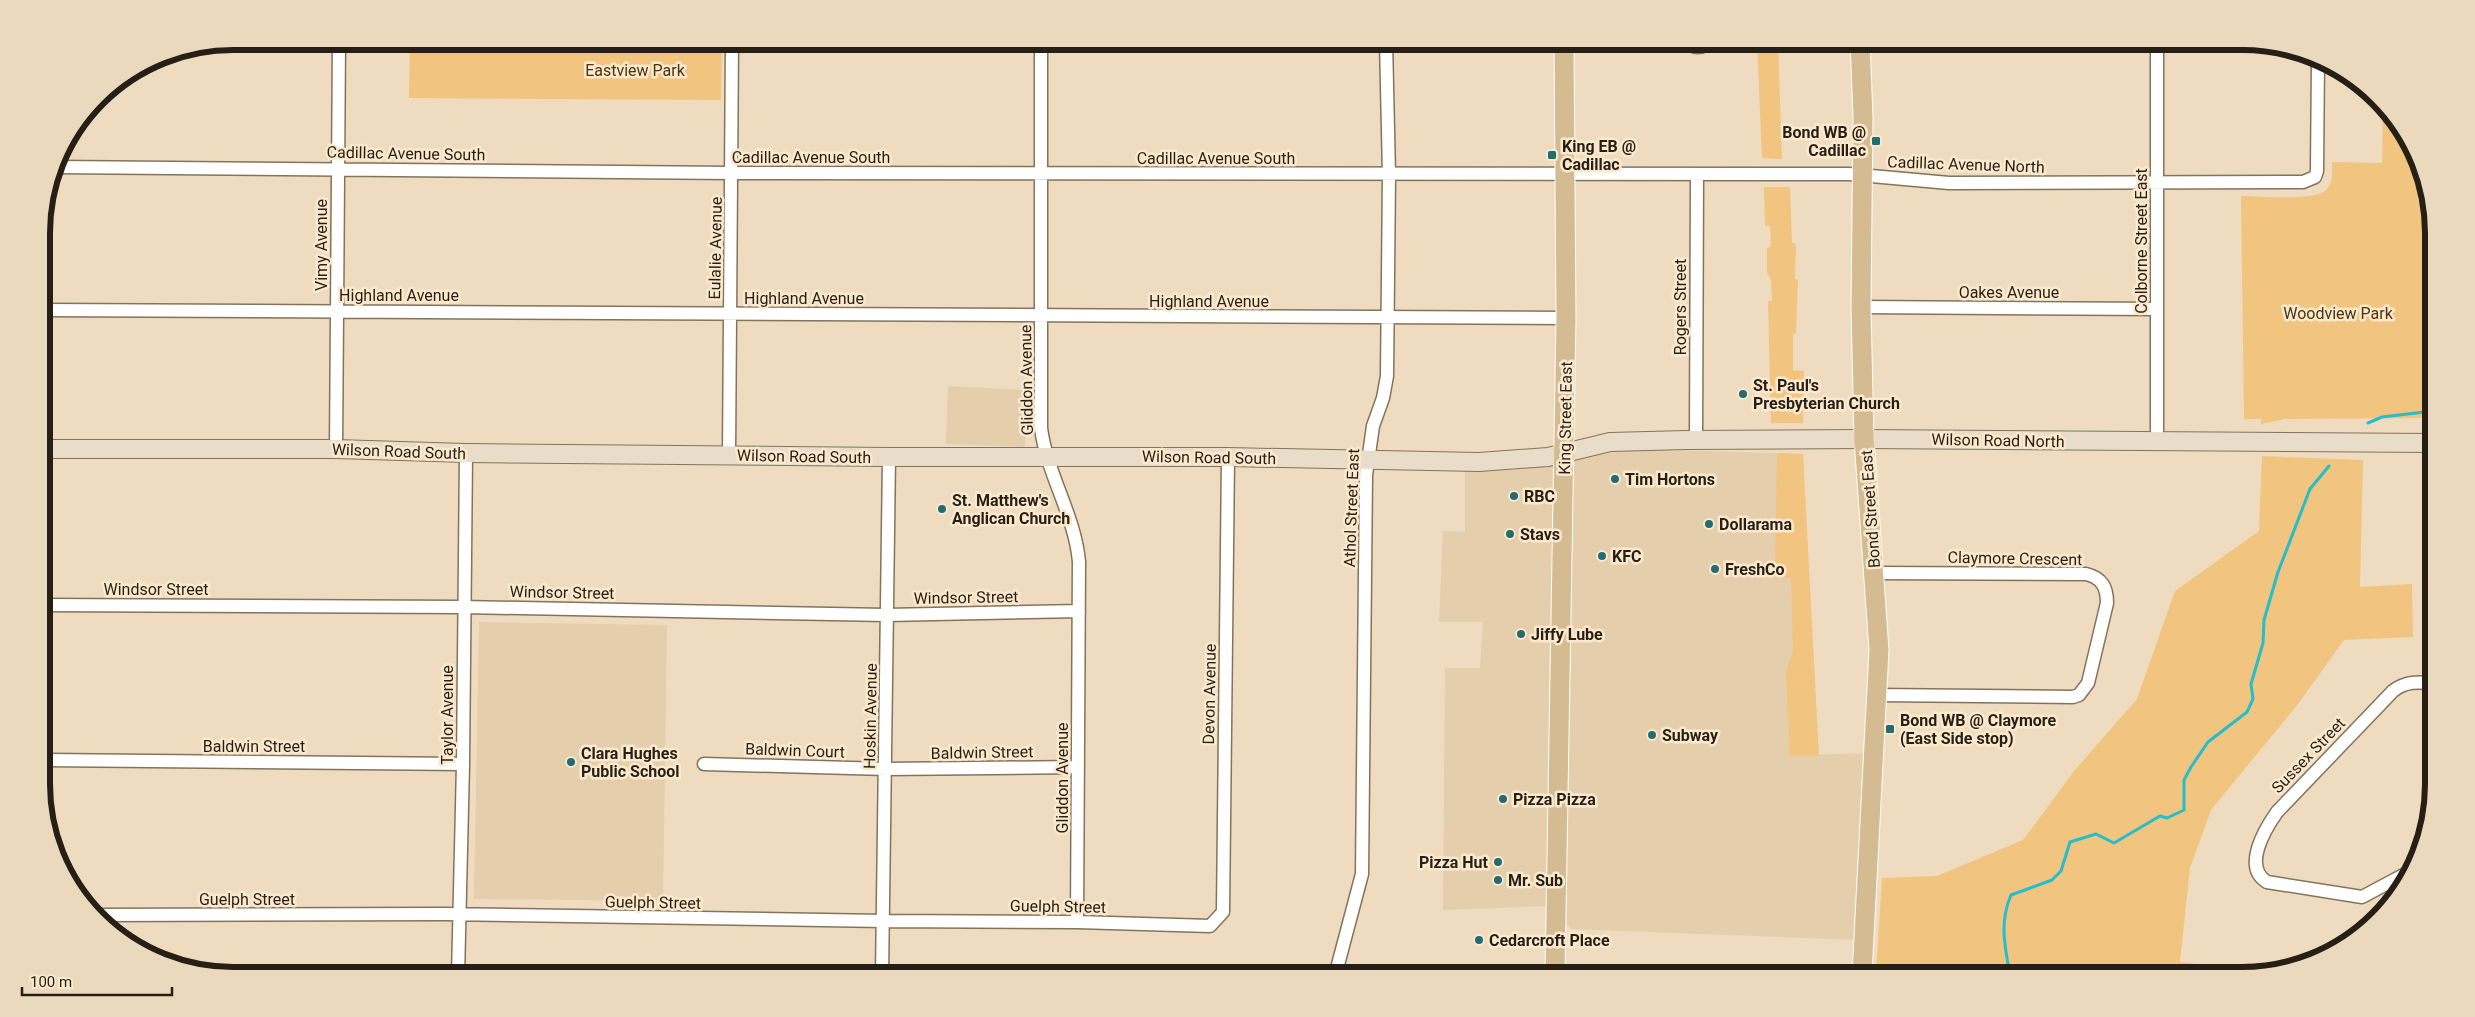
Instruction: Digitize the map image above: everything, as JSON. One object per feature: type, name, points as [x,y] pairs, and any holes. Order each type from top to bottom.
[{"type":"main road","name":"King Street East","points":[[1555,967],[1566,318],[1564,50]]},
{"type":"main road","name":"Bond Street East","points":[[1860,50],[1861,307],[1864,439],[1879,650],[1862,967]]},
{"type":"main road","name":"Wilson Road North","points":[[1564,454],[1610,442],[1696,440],[1864,439],[2425,443]]},
{"type":"main road","name":"Wilson Road South","points":[[50,449],[336,449],[466,453],[889,457],[1228,457],[1494,462],[1564,454]]},
{"type":"street","name":"Vimy Avenue","points":[[336,449],[339,50]]},
{"type":"street","name":"Eulalie Avenue","points":[[729,455],[732,50]]},
{"type":"street","name":"Gliddon Avenue","points":[[1041,50],[1041,428],[1047,456],[1077,544],[1079,611],[1077,922]]},
{"type":"street","name":"Athol Street East","points":[[1337,967],[1362,874],[1366,475],[1373,426],[1385,389],[1388,318],[1390,175],[1386,50]]},
{"type":"street","name":"Colborne Street East","points":[[2157,50],[2157,441]]},
{"type":"street","name":"Cadillac Avenue North","points":[[1565,173],[1862,176],[1949,183],[2157,183],[2309,180],[2315,177],[2317,171],[2318,67]]},
{"type":"street","name":"Cadillac Avenue South","points":[[63,167],[732,173],[1390,175],[1565,173]]},
{"type":"street","name":"Rogers Street","points":[[1696,440],[1697,174]]},
{"type":"street","name":"Oakes Avenue","points":[[1861,307],[2157,309]]},
{"type":"street","name":"Highland Avenue","points":[[50,310],[1566,318]]},
{"type":"street","name":"Taylor Avenue","points":[[458,967],[463,764],[463,607],[466,453]]},
{"type":"street","name":"Hoskin Avenue","points":[[882,967],[889,457]]},
{"type":"street","name":"Devon Avenue","points":[[1210,926],[1223,912],[1228,457]]},
{"type":"street","name":"Claymore Crescent","points":[[1875,573],[2086,574],[2101,581],[2107,590],[2107,603],[2088,683],[2079,694],[2073,697],[1877,695]]},
{"type":"street","name":"Windsor Street","points":[[50,605],[463,607],[887,615],[1079,611]]},
{"type":"street","name":"Sussex Street","points":[[2398,878],[2362,896],[2273,884],[2260,878],[2257,869],[2257,856],[2266,827],[2276,812],[2393,690],[2401,685],[2412,682],[2425,683]]},
{"type":"street","name":"Baldwin Street","points":[[50,760],[463,764]]},
{"type":"street","name":"Baldwin Court","points":[[704,764],[886,770]]},
{"type":"street","name":"Baldwin Street","points":[[886,770],[1078,766]]},
{"type":"street","name":"Guelph Street","points":[[107,916],[459,915],[1077,922],[1210,926]]},
{"type":"shaded area","points":[[948,386],[1027,390],[1025,447],[946,444]]},
{"type":"shaded area","points":[[1605,448],[1803,454],[1813,755],[1866,753],[1858,940],[1571,929],[1551,906],[1443,910],[1445,668],[1480,668],[1483,622],[1439,622],[1443,531],[1465,532],[1465,470]]},
{"type":"shaded area","name":"Clara Hughes Public School","points":[[479,622],[667,625],[663,901],[474,899]]},
{"type":"green space","name":"Eastview Park","points":[[410,50],[722,50],[721,100],[409,98]]},
{"type":"green space","points":[[1757,50],[1778,50],[1782,159],[1762,158]]},
{"type":"green space","name":"Woodview Park","points":[[2383,117],[2394,132],[2411,163],[2419,186],[2425,221],[2425,418],[2285,419],[2261,424],[2261,419],[2244,419],[2241,196],[2312,196],[2327,189],[2331,183],[2332,162],[2382,163]]},
{"type":"green space","points":[[1764,187],[1790,187],[1792,243],[1796,244],[1795,279],[1798,280],[1796,334],[1793,334],[1793,370],[1804,371],[1803,423],[1771,423],[1768,301],[1772,301],[1771,280],[1767,272],[1767,248],[1771,247],[1770,226],[1765,226]]},
{"type":"green space","points":[[1777,453],[1803,454],[1819,756],[1790,756],[1786,672],[1793,650],[1791,578],[1775,577]]},
{"type":"green space","points":[[2262,456],[2363,460],[2360,587],[2412,584],[2413,637],[2344,640],[2298,704],[2211,810],[2190,868],[2180,962],[2221,967],[1876,967],[1882,878],[1937,876],[2023,840],[2075,770],[2137,699],[2175,591],[2259,531]]},
{"type":"waterway","points":[[2368,423],[2382,417],[2425,412]]},
{"type":"waterway","points":[[2009,967],[2004,925],[2007,905],[2011,895],[2052,880],[2061,871],[2070,842],[2096,834],[2114,843],[2160,816],[2167,818],[2184,810],[2184,780],[2191,767],[2208,742],[2247,712],[2253,699],[2251,684],[2263,643],[2264,620],[2278,572],[2310,489],[2329,466]]},
{"type":"place","name":"Bond WB @ Cadillac","points":[[1876,141]]},
{"type":"place","name":"King EB @ Cadillac","points":[[1552,155]]},
{"type":"place","name":"St. Paul's Presbyterian Church","points":[[1743,394]]},
{"type":"place","name":"Tim Hortons","points":[[1615,479]]},
{"type":"place","name":"RBC","points":[[1514,496]]},
{"type":"place","name":"St. Matthew's Anglican Church","points":[[942,509]]},
{"type":"place","name":"Dollarama","points":[[1709,524]]},
{"type":"place","name":"Stavs","points":[[1510,534]]},
{"type":"place","name":"KFC","points":[[1602,556]]},
{"type":"place","name":"FreshCo","points":[[1715,569]]},
{"type":"place","name":"Jiffy Lube","points":[[1521,634]]},
{"type":"place","name":"Bond WB @ Claymore (East Side stop)","points":[[1890,729]]},
{"type":"place","name":"Subway","points":[[1652,735]]},
{"type":"place","name":"Clara Hughes Public School","points":[[571,762]]},
{"type":"place","name":"Pizza Pizza","points":[[1503,799]]},
{"type":"place","name":"Pizza Hut","points":[[1498,862]]},
{"type":"place","name":"Mr. Sub","points":[[1498,880]]},
{"type":"place","name":"Cedarcroft Place","points":[[1479,940]]}]
